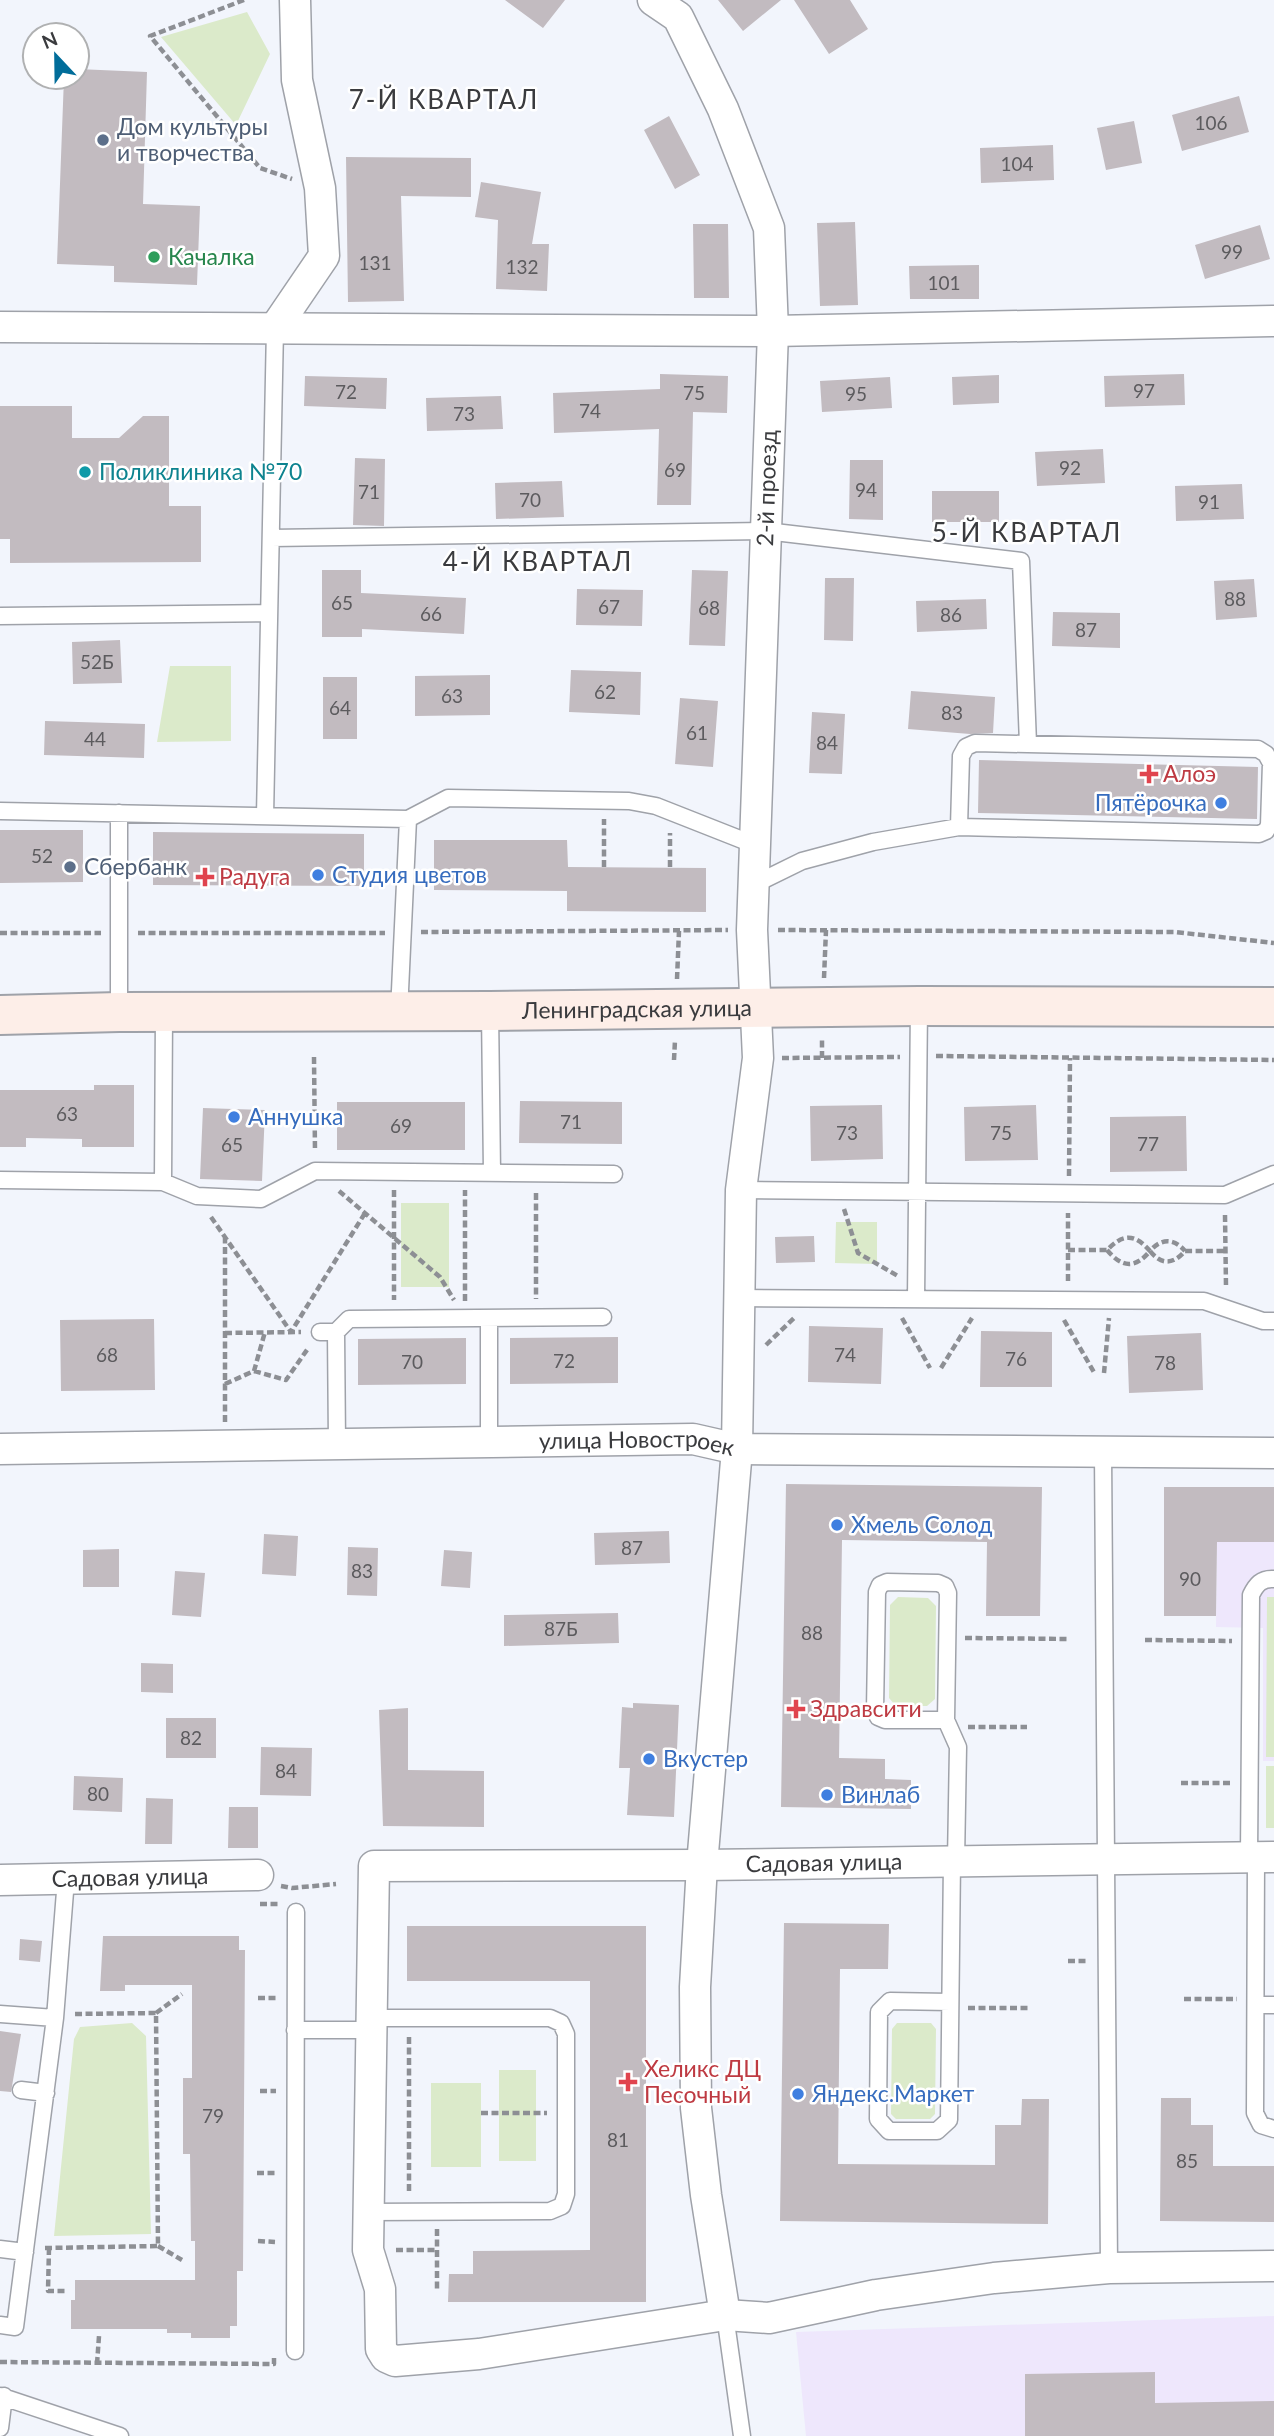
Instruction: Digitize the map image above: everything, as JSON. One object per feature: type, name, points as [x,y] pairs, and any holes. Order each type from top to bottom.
[{"type":"main road","name":"Ленинградская улица","points":[[0,1015],[919,1006],[1274,1007]]},
{"type":"street","points":[[275,328],[324,256],[320,188],[297,80],[295,0]]},
{"type":"street","name":"2-й проезд","points":[[653,0],[678,17],[723,109],[769,228],[773,331],[752,930],[758,1058],[741,1190],[737,1449],[702,1865],[695,1987],[696,2108],[706,2195],[725,2315]]},
{"type":"street","points":[[0,327],[773,331],[1274,321]]},
{"type":"street","name":"улица Новостроек","points":[[0,1450],[693,1439],[737,1449],[1274,1453]]},
{"type":"street","name":"Садовая улица","points":[[370,2024],[374,1866],[702,1865],[1260,1857]]},
{"type":"street","name":"Садовая улица","points":[[0,1880],[66,1879],[257,1890]]},
{"type":"street","points":[[370,2024],[368,2250],[380,2288],[381,2349],[386,2357],[395,2361],[480,2354],[725,2315],[769,2318],[876,2295],[994,2278],[1109,2268],[1274,2266]]},
{"type":"lane","points":[[265,816],[275,328]]},
{"type":"lane","points":[[271,538],[766,531],[1021,561],[1028,744]]},
{"type":"lane","points":[[0,616],[269,613]]},
{"type":"lane","points":[[753,885],[802,861],[873,842],[959,827],[1259,834],[1266,831],[1269,825],[1271,763],[1266,754],[1258,750],[975,743],[966,747],[961,757],[959,827]]},
{"type":"lane","points":[[0,811],[408,819],[448,798],[629,801],[670,811],[755,845]]},
{"type":"lane","points":[[119,813],[119,1012]]},
{"type":"lane","points":[[399,1012],[408,819]]},
{"type":"lane","points":[[916,1292],[919,1006]]},
{"type":"lane","points":[[490,1011],[492,1172]]},
{"type":"lane","points":[[163,1182],[164,1012]]},
{"type":"lane","points":[[0,1180],[163,1182],[197,1196],[261,1199],[315,1171],[614,1174]]},
{"type":"lane","points":[[741,1190],[1225,1195],[1274,1174]]},
{"type":"lane","points":[[738,1298],[891,1299],[916,1292],[983,1300],[1204,1301],[1263,1321],[1274,1321]]},
{"type":"lane","points":[[320,1332],[336,1332],[349,1319],[603,1317]]},
{"type":"lane","points":[[489,1318],[489,1442]]},
{"type":"lane","points":[[336,1332],[337,1444]]},
{"type":"lane","points":[[1103,1452],[1109,2268]]},
{"type":"lane","points":[[1274,1578],[1267,1578],[1256,1584],[1251,1595],[1249,1783],[1260,1857],[1255,2113],[1261,2125],[1274,2129]]},
{"type":"lane","points":[[947,1723],[885,1720],[878,1717],[875,1710],[877,1592],[880,1585],[887,1582],[938,1583],[945,1586],[948,1592],[947,1723],[958,1747],[949,2120],[937,2131],[889,2131],[878,2119],[879,2012],[890,2001],[950,2005]]},
{"type":"lane","points":[[0,2325],[15,2327],[55,2018],[66,1879]]},
{"type":"lane","points":[[289,1915],[295,2030],[295,2351]]},
{"type":"lane","points":[[1256,2002],[1274,2005]]},
{"type":"lane","points":[[0,2014],[55,2018]]},
{"type":"lane","points":[[295,2030],[409,2019],[550,2018],[561,2023],[566,2034],[566,2194],[562,2206],[550,2211],[369,2211]]},
{"type":"lane","points":[[21,2090],[46,2093]]},
{"type":"lane","points":[[0,2249],[25,2252]]},
{"type":"lane","points":[[725,2315],[742,2436]]},
{"type":"lane","points":[[0,2428],[2,2396],[120,2436]]},
{"type":"path","points":[[244,0],[150,36],[260,169],[320,188]]},
{"type":"path","points":[[604,800],[604,867]]},
{"type":"path","points":[[670,811],[670,867]]},
{"type":"path","points":[[824,981],[826,930],[1175,932],[1274,943]]},
{"type":"path","points":[[677,982],[679,931]]},
{"type":"path","points":[[775,1058],[918,1056],[1274,1060]]},
{"type":"path","points":[[314,1057],[315,1171],[440,1277],[465,1318]]},
{"type":"path","points":[[1070,1058],[1068,1250],[1060,1300],[1095,1374]]},
{"type":"path","points":[[394,1171],[394,1319]]},
{"type":"path","points":[[465,1172],[465,1318]]},
{"type":"path","points":[[536,1173],[536,1318]]},
{"type":"path","points":[[839,1191],[858,1253],[916,1292]]},
{"type":"path","points":[[1225,1195],[1226,1309]]},
{"type":"path","points":[[197,1196],[291,1332]]},
{"type":"path","points":[[291,1332],[365,1213]]},
{"type":"path","points":[[225,1237],[225,1446]]},
{"type":"path","points":[[1068,1250],[1107,1250],[1116,1241],[1128,1237],[1141,1241],[1157,1259],[1167,1262],[1178,1259],[1185,1251]]},
{"type":"path","points":[[1107,1250],[1116,1261],[1128,1265],[1141,1261],[1157,1243],[1168,1240],[1178,1243],[1185,1251],[1225,1251]]},
{"type":"path","points":[[761,1349],[815,1299]]},
{"type":"path","points":[[891,1299],[930,1368]]},
{"type":"path","points":[[941,1368],[983,1300]]},
{"type":"path","points":[[1104,1373],[1110,1301]]},
{"type":"path","points":[[254,1371],[265,1332]]},
{"type":"path","points":[[225,1333],[320,1332]]},
{"type":"path","points":[[225,1384],[254,1371],[286,1380],[320,1332]]},
{"type":"path","points":[[947,1637],[1069,1639]]},
{"type":"path","points":[[1145,1640],[1250,1641]]},
{"type":"path","points":[[947,1723],[1027,1727]]},
{"type":"path","points":[[1181,1783],[1249,1783]]},
{"type":"path","points":[[257,1890],[271,1884],[292,1888],[336,1884]]},
{"type":"path","points":[[257,1890],[281,1904],[289,1915]]},
{"type":"path","points":[[73,2001],[71,2014],[156,2013],[182,1994]]},
{"type":"path","points":[[280,1998],[280,2011]]},
{"type":"path","points":[[1184,1999],[1256,2002]]},
{"type":"path","points":[[950,2005],[1029,2008]]},
{"type":"path","points":[[156,2013],[158,2246]]},
{"type":"path","points":[[409,2019],[409,2211]]},
{"type":"path","points":[[278,2091],[279,2078]]},
{"type":"path","points":[[481,2113],[566,2113]]},
{"type":"path","points":[[277,2173],[277,2187]]},
{"type":"path","points":[[437,2211],[437,2289]]},
{"type":"path","points":[[276,2242],[276,2256]]},
{"type":"path","points":[[42,2248],[158,2246],[182,2260]]},
{"type":"path","points":[[48,2248],[48,2291],[65,2291]]},
{"type":"path","points":[[368,2250],[437,2250]]},
{"type":"path","points":[[97,2364],[99,2336]]},
{"type":"path","points":[[0,2362],[274,2364],[275,2351]]},
{"type":"shaded area","points":[[1217,1542],[1274,1542],[1274,1761],[1263,1761],[1263,1628],[1216,1627]]},
{"type":"shaded area","points":[[1274,2316],[1274,2436],[806,2436],[796,2332]]},
{"type":"green space","points":[[247,12],[270,54],[236,125],[161,37]]},
{"type":"green space","points":[[170,666],[231,666],[231,741],[157,742]]},
{"type":"green space","points":[[401,1203],[449,1203],[449,1287],[401,1287]]},
{"type":"green space","points":[[836,1222],[877,1222],[877,1264],[835,1263]]},
{"type":"green space","points":[[898,1597],[928,1598],[936,1606],[935,1699],[927,1706],[896,1706],[889,1698],[890,1605]]},
{"type":"green space","points":[[1267,1597],[1274,1597],[1274,1757],[1266,1757]]},
{"type":"green space","points":[[1266,1766],[1274,1766],[1274,1828],[1266,1828]]},
{"type":"green space","points":[[132,2023],[146,2036],[151,2234],[54,2236],[74,2039],[80,2027]]},
{"type":"green space","points":[[897,2023],[931,2023],[936,2029],[935,2114],[930,2119],[896,2119],[891,2114],[892,2029]]},
{"type":"green space","points":[[499,2070],[536,2070],[536,2161],[499,2161]]},
{"type":"green space","points":[[431,2083],[481,2083],[481,2167],[431,2167]]},
{"type":"building","points":[[505,0],[565,0],[543,28]]},
{"type":"building","points":[[718,0],[781,0],[743,31]]},
{"type":"building","points":[[794,0],[850,0],[868,29],[829,54]]},
{"type":"building","name":"Дом культуры и творчества","points":[[91,70],[147,72],[143,204],[200,206],[197,285],[114,282],[114,266],[57,264],[63,91],[91,91]]},
{"type":"building","points":[[1239,96],[1249,132],[1182,151],[1172,115]]},
{"type":"building","points":[[669,116],[700,175],[675,189],[644,130]]},
{"type":"building","points":[[1134,121],[1142,163],[1106,170],[1097,128]]},
{"type":"building","points":[[1053,145],[1054,180],[981,183],[980,148]]},
{"type":"building","points":[[346,157],[471,158],[471,197],[401,196],[404,301],[348,302]]},
{"type":"building","points":[[481,182],[541,192],[532,244],[549,244],[547,291],[496,289],[498,220],[475,217]]},
{"type":"building","points":[[855,222],[858,305],[820,306],[817,223]]},
{"type":"building","points":[[693,224],[728,224],[729,298],[694,298]]},
{"type":"building","points":[[1260,225],[1270,259],[1205,279],[1195,245]]},
{"type":"building","points":[[979,265],[979,299],[910,299],[909,266]]},
{"type":"building","points":[[660,374],[728,376],[727,413],[693,412],[691,505],[657,505],[659,429],[554,433],[553,393],[660,389]]},
{"type":"building","points":[[1184,374],[1185,405],[1105,407],[1104,376]]},
{"type":"building","points":[[999,375],[999,403],[953,405],[952,377]]},
{"type":"building","points":[[305,376],[387,378],[386,409],[304,406]]},
{"type":"building","points":[[890,377],[892,408],[822,412],[820,381]]},
{"type":"building","points":[[501,396],[503,429],[427,431],[426,398]]},
{"type":"building","name":"Поликлиника №70","points":[[0,406],[72,406],[72,438],[119,438],[143,416],[169,416],[169,506],[201,506],[201,562],[10,563],[10,539],[0,539]]},
{"type":"building","points":[[1103,449],[1105,483],[1037,486],[1035,452]]},
{"type":"building","points":[[355,458],[385,459],[384,526],[353,525]]},
{"type":"building","points":[[850,460],[883,460],[883,520],[849,519]]},
{"type":"building","points":[[562,481],[564,517],[496,519],[495,483]]},
{"type":"building","points":[[1242,484],[1244,519],[1176,521],[1175,486]]},
{"type":"building","points":[[932,491],[999,491],[999,522],[932,522]]},
{"type":"building","points":[[322,570],[361,570],[361,593],[466,598],[464,634],[362,629],[362,637],[322,637]]},
{"type":"building","points":[[692,570],[728,571],[725,646],[689,645]]},
{"type":"building","points":[[825,578],[854,578],[853,641],[824,640]]},
{"type":"building","points":[[1254,579],[1257,617],[1216,620],[1214,581]]},
{"type":"building","points":[[577,589],[643,590],[642,626],[576,625]]},
{"type":"building","points":[[986,599],[987,629],[917,632],[916,601]]},
{"type":"building","points":[[1053,612],[1120,613],[1120,648],[1052,646]]},
{"type":"building","points":[[120,640],[122,683],[73,684],[72,642]]},
{"type":"building","points":[[571,670],[641,672],[640,715],[569,712]]},
{"type":"building","points":[[490,675],[490,715],[415,716],[415,676]]},
{"type":"building","points":[[323,677],[357,677],[357,739],[323,739]]},
{"type":"building","points":[[911,691],[995,697],[993,733],[908,729]]},
{"type":"building","points":[[680,698],[718,701],[713,767],[675,764]]},
{"type":"building","points":[[812,712],[845,714],[842,774],[809,773]]},
{"type":"building","points":[[45,721],[145,724],[144,758],[44,755]]},
{"type":"building","points":[[979,760],[1258,767],[1257,819],[978,813]]},
{"type":"building","points":[[0,830],[83,830],[83,882],[0,883]]},
{"type":"building","points":[[153,832],[364,834],[364,886],[153,885]]},
{"type":"building","points":[[434,840],[567,840],[568,867],[706,868],[706,912],[567,911],[567,891],[434,890]]},
{"type":"building","points":[[94,1085],[134,1085],[134,1147],[82,1147],[82,1139],[26,1138],[26,1147],[0,1147],[0,1090],[94,1090]]},
{"type":"building","points":[[520,1101],[622,1102],[622,1144],[519,1143]]},
{"type":"building","points":[[337,1102],[465,1102],[465,1150],[337,1150]]},
{"type":"building","points":[[882,1105],[883,1159],[811,1161],[810,1106]]},
{"type":"building","points":[[1036,1105],[1038,1160],[965,1161],[964,1107]]},
{"type":"building","points":[[203,1108],[265,1110],[262,1181],[200,1179]]},
{"type":"building","points":[[1186,1116],[1187,1171],[1110,1172],[1110,1117]]},
{"type":"building","points":[[814,1236],[815,1262],[776,1263],[775,1237]]},
{"type":"building","points":[[154,1319],[155,1390],[61,1391],[60,1320]]},
{"type":"building","points":[[809,1326],[883,1328],[881,1384],[808,1382]]},
{"type":"building","points":[[981,1331],[1052,1332],[1052,1387],[980,1387]]},
{"type":"building","points":[[1201,1333],[1203,1390],[1129,1393],[1127,1336]]},
{"type":"building","points":[[618,1337],[618,1383],[510,1384],[510,1338]]},
{"type":"building","points":[[466,1338],[466,1384],[358,1385],[358,1339]]},
{"type":"building","points":[[786,1484],[1042,1487],[1040,1616],[986,1616],[987,1542],[842,1540],[839,1758],[885,1759],[885,1779],[911,1780],[911,1809],[781,1807]]},
{"type":"building","points":[[1164,1487],[1274,1487],[1274,1542],[1217,1542],[1216,1616],[1164,1616]]},
{"type":"building","points":[[669,1531],[670,1563],[595,1565],[594,1533]]},
{"type":"building","points":[[264,1534],[298,1536],[296,1576],[262,1574]]},
{"type":"building","points":[[348,1547],[378,1548],[377,1596],[347,1595]]},
{"type":"building","points":[[119,1549],[119,1587],[83,1587],[83,1550]]},
{"type":"building","points":[[444,1550],[472,1552],[470,1588],[441,1586]]},
{"type":"building","points":[[175,1571],[205,1573],[201,1617],[172,1615]]},
{"type":"building","points":[[618,1613],[619,1643],[504,1646],[504,1615]]},
{"type":"building","points":[[141,1663],[173,1664],[173,1693],[141,1692]]},
{"type":"building","points":[[633,1703],[679,1705],[674,1817],[627,1815],[630,1768],[619,1768],[622,1707],[633,1708]]},
{"type":"building","points":[[408,1708],[408,1770],[484,1771],[484,1827],[383,1826],[379,1710]]},
{"type":"building","points":[[166,1718],[216,1718],[216,1758],[166,1758]]},
{"type":"building","points":[[261,1747],[312,1748],[311,1796],[260,1795]]},
{"type":"building","points":[[74,1776],[123,1778],[122,1812],[73,1810]]},
{"type":"building","points":[[146,1798],[173,1799],[172,1844],[145,1844]]},
{"type":"building","points":[[229,1807],[258,1807],[258,1848],[228,1848]]},
{"type":"building","points":[[784,1923],[889,1924],[888,1969],[840,1969],[838,2164],[995,2165],[995,2125],[1021,2125],[1022,2099],[1049,2099],[1048,2224],[780,2221]]},
{"type":"building","points":[[407,1926],[646,1926],[646,2302],[448,2302],[449,2274],[473,2274],[473,2251],[590,2250],[590,1981],[407,1981]]},
{"type":"building","points":[[103,1936],[239,1936],[239,1950],[245,1950],[243,2271],[237,2271],[237,2326],[230,2326],[230,2338],[191,2338],[191,2333],[167,2333],[167,2329],[71,2329],[71,2300],[75,2300],[75,2280],[195,2280],[195,2241],[191,2241],[190,2154],[183,2154],[183,2078],[192,2078],[192,1985],[125,1985],[125,1991],[100,1991]]},
{"type":"building","points":[[20,1939],[42,1941],[40,1962],[19,1960]]},
{"type":"building","points":[[0,2031],[21,2034],[11,2092],[0,2091]]},
{"type":"building","points":[[1161,2098],[1191,2098],[1191,2125],[1213,2125],[1213,2166],[1274,2166],[1274,2222],[1160,2221]]},
{"type":"building","points":[[1155,2372],[1155,2403],[1274,2401],[1274,2436],[1025,2436],[1025,2374]]},
{"type":"place","name":"Дом культуры и творчества","points":[[103,140]]},
{"type":"place","name":"Качалка","points":[[154,257]]},
{"type":"place","name":"Поликлиника №70","points":[[85,472]]},
{"type":"place","name":"Алоэ","points":[[1149,774]]},
{"type":"place","name":"Пятёрочка","points":[[1221,803]]},
{"type":"place","name":"Сбербанк","points":[[70,867]]},
{"type":"place","name":"Студия цветов","points":[[318,875]]},
{"type":"place","name":"Радуга","points":[[205,877]]},
{"type":"place","name":"Аннушка","points":[[234,1117]]},
{"type":"place","name":"Хмель Солод","points":[[837,1525]]},
{"type":"place","name":"Здравсити","points":[[796,1709]]},
{"type":"place","name":"Вкустер","points":[[649,1759]]},
{"type":"place","name":"Винлаб","points":[[827,1795]]},
{"type":"place","name":"Хеликс ДЦ Песочный","points":[[628,2082]]},
{"type":"place","name":"Яндекс.Маркет","points":[[798,2094]]},
{"type":"district","name":"7-Й КВАРТАЛ","points":[[444,100]]},
{"type":"district","name":"5-Й КВАРТАЛ","points":[[1027,533]]},
{"type":"district","name":"4-Й КВАРТАЛ","points":[[538,562]]}]
